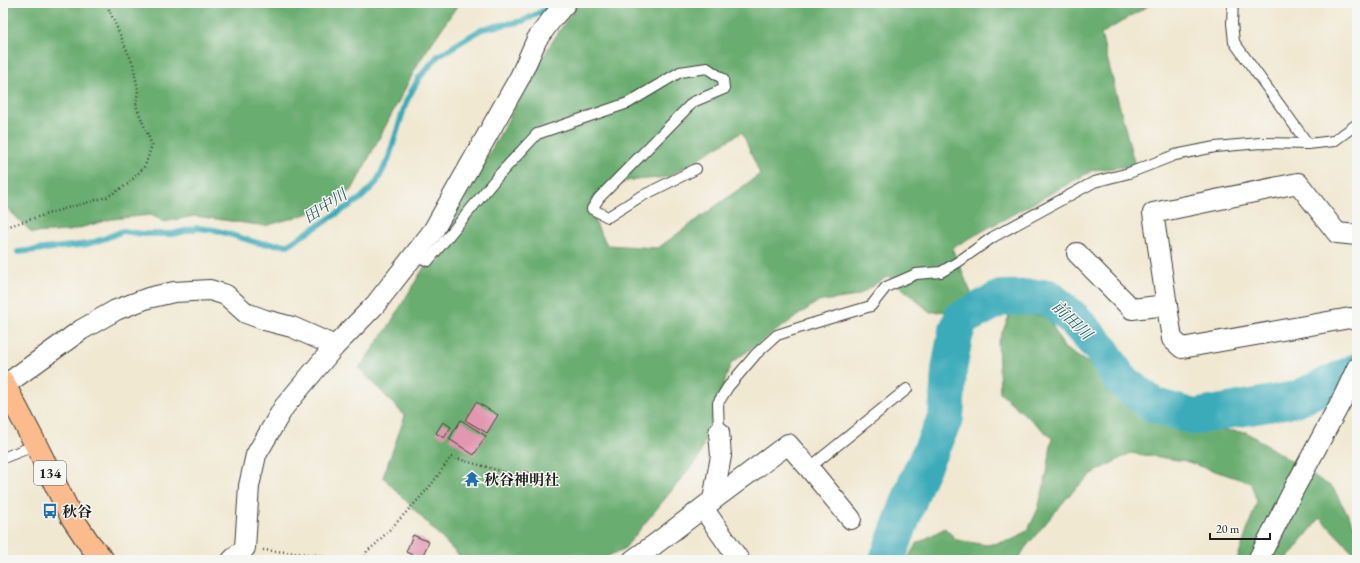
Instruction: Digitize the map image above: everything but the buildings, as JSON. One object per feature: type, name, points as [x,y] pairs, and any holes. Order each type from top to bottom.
[{"type":"highway","name":"134","points":[[4,384],[71,516],[89,543],[104,560]]},
{"type":"street","points":[[238,554],[249,486],[256,455],[284,407],[335,346],[375,305],[433,231],[520,77],[537,39],[566,3]]},
{"type":"street","points":[[1357,234],[1337,233],[1298,184],[1153,213],[1172,339],[1182,348],[1350,318],[1357,321]]},
{"type":"street","points":[[1077,253],[1132,309],[1167,305]]},
{"type":"street","points":[[4,384],[81,330],[116,310],[148,298],[174,292],[210,290],[226,295],[246,313],[292,327],[316,339],[335,346]]},
{"type":"street","points":[[1258,560],[1344,396],[1357,368]]},
{"type":"street","points":[[718,432],[720,456],[708,504],[739,560]]},
{"type":"street","points":[[633,560],[788,444],[851,519]]},
{"type":"lane","points":[[1233,3],[1232,24],[1234,42],[1308,144]]},
{"type":"lane","points":[[415,255],[428,261],[498,176],[537,134],[628,103],[680,72],[707,68],[723,79],[724,89],[693,102],[599,198],[592,209],[608,217],[638,198],[696,169]]},
{"type":"lane","points":[[718,432],[718,402],[728,387],[756,354],[777,335],[871,306],[886,287],[916,274],[941,272],[993,237],[1094,182],[1129,173],[1175,155],[1215,147],[1260,143],[1308,144],[1334,141],[1357,124]]},
{"type":"lane","points":[[809,468],[907,389]]},
{"type":"lane","points":[[3,458],[36,445]]},
{"type":"path","points":[[3,228],[107,197],[128,184],[145,166],[152,145],[136,106],[138,90],[133,64],[106,3]]},
{"type":"path","points":[[364,560],[367,552],[416,502],[431,485],[451,457],[515,474]]},
{"type":"path","points":[[238,554],[319,555],[334,560]]},
{"type":"green space","points":[[3,3],[459,3],[419,62],[352,190],[307,214],[265,226],[195,216],[164,222],[151,215],[112,219],[69,231],[32,233],[3,204]]},
{"type":"green space","points":[[578,3],[1153,3],[1101,34],[1135,166],[1093,170],[952,248],[972,295],[953,311],[930,312],[888,276],[857,296],[817,302],[731,363],[699,457],[624,549],[599,560],[486,560],[458,555],[383,477],[405,416],[359,368],[387,329],[448,227],[550,45]],"holes":[[[742,132],[760,174],[658,248],[607,245],[595,222],[599,198],[626,181],[668,177]]]},
{"type":"green space","points":[[1011,311],[1048,317],[1064,348],[1090,364],[1167,426],[1246,432],[1333,488],[1357,531],[1357,550],[1353,552],[1320,518],[1286,560],[1237,560],[1257,502],[1251,483],[1185,461],[1130,453],[1092,474],[1071,493],[1025,548],[1018,560],[907,560],[916,544],[945,528],[957,540],[987,545],[1012,540],[1028,530],[1038,509],[1047,473],[1052,438],[1000,393],[998,343]]},
{"type":"waterway","name":"田中川","points":[[18,252],[88,244],[123,231],[143,234],[173,234],[197,228],[215,230],[258,243],[288,245],[360,199],[376,183],[388,160],[406,102],[419,78],[438,56],[482,29],[523,21],[553,6]]},
{"type":"waterway","name":"前田川","points":[[887,560],[916,482],[946,417],[949,370],[955,336],[961,319],[1001,298],[1048,297],[1075,320],[1101,349],[1119,378],[1153,405],[1194,417],[1296,399],[1357,371]]},
{"type":"place","name":"秋谷神明社","points":[[472,479]]},
{"type":"place","name":"秋谷","points":[[50,511]]}]
